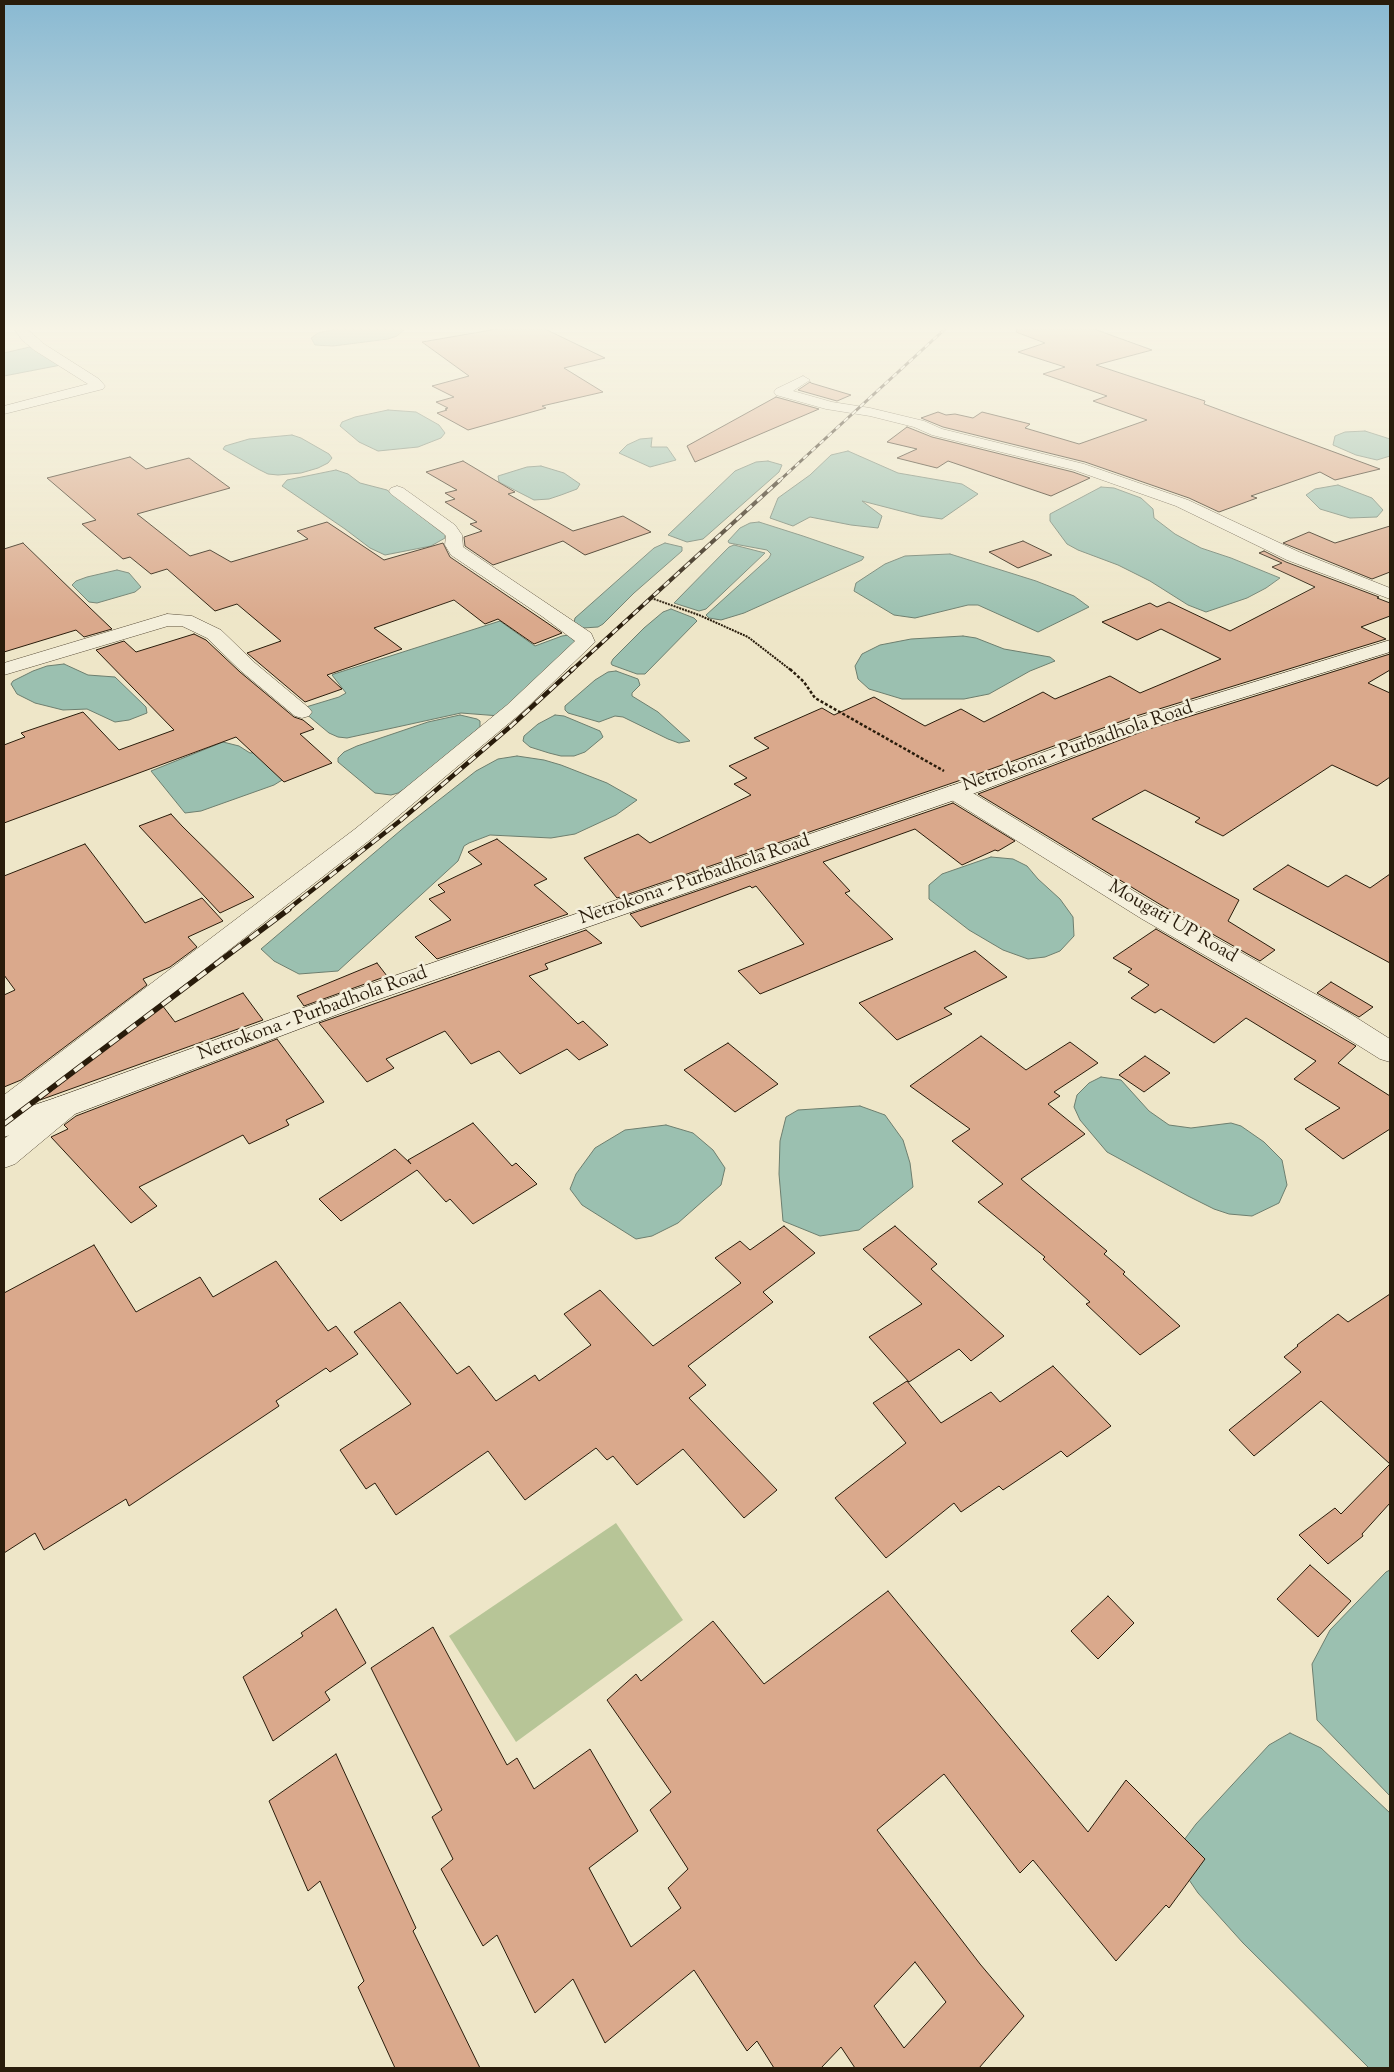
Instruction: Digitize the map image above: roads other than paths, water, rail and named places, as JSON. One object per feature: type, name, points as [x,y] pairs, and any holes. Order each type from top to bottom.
[{"type":"street","points":[[922,426],[937,432],[1003,446],[1079,467],[1182,503],[1293,556],[1390,594]]},
{"type":"street","points":[[4,1110],[363,834],[514,709],[585,642],[584,637],[457,551],[453,545],[454,536],[449,529],[396,491]]},
{"type":"street","points":[[4,669],[167,620],[185,620],[214,634],[248,667],[302,712]]},
{"type":"street","name":"Netrokona - Purbadhola Road","points":[[4,1126],[65,1106],[356,998],[962,789],[1141,723],[1390,646]]},
{"type":"street","name":"Mougati UP Road","points":[[962,789],[1151,913],[1340,1020],[1390,1052]]},
{"type":"street","points":[[4,1156],[65,1106]]},
{"type":"railway","points":[[779,481],[839,426]]},
{"type":"railway","points":[[571,671],[780,480]]},
{"type":"railway","points":[[287,910],[401,820],[511,726],[573,669]]},
{"type":"railway","points":[[4,1124],[289,909]]}]
